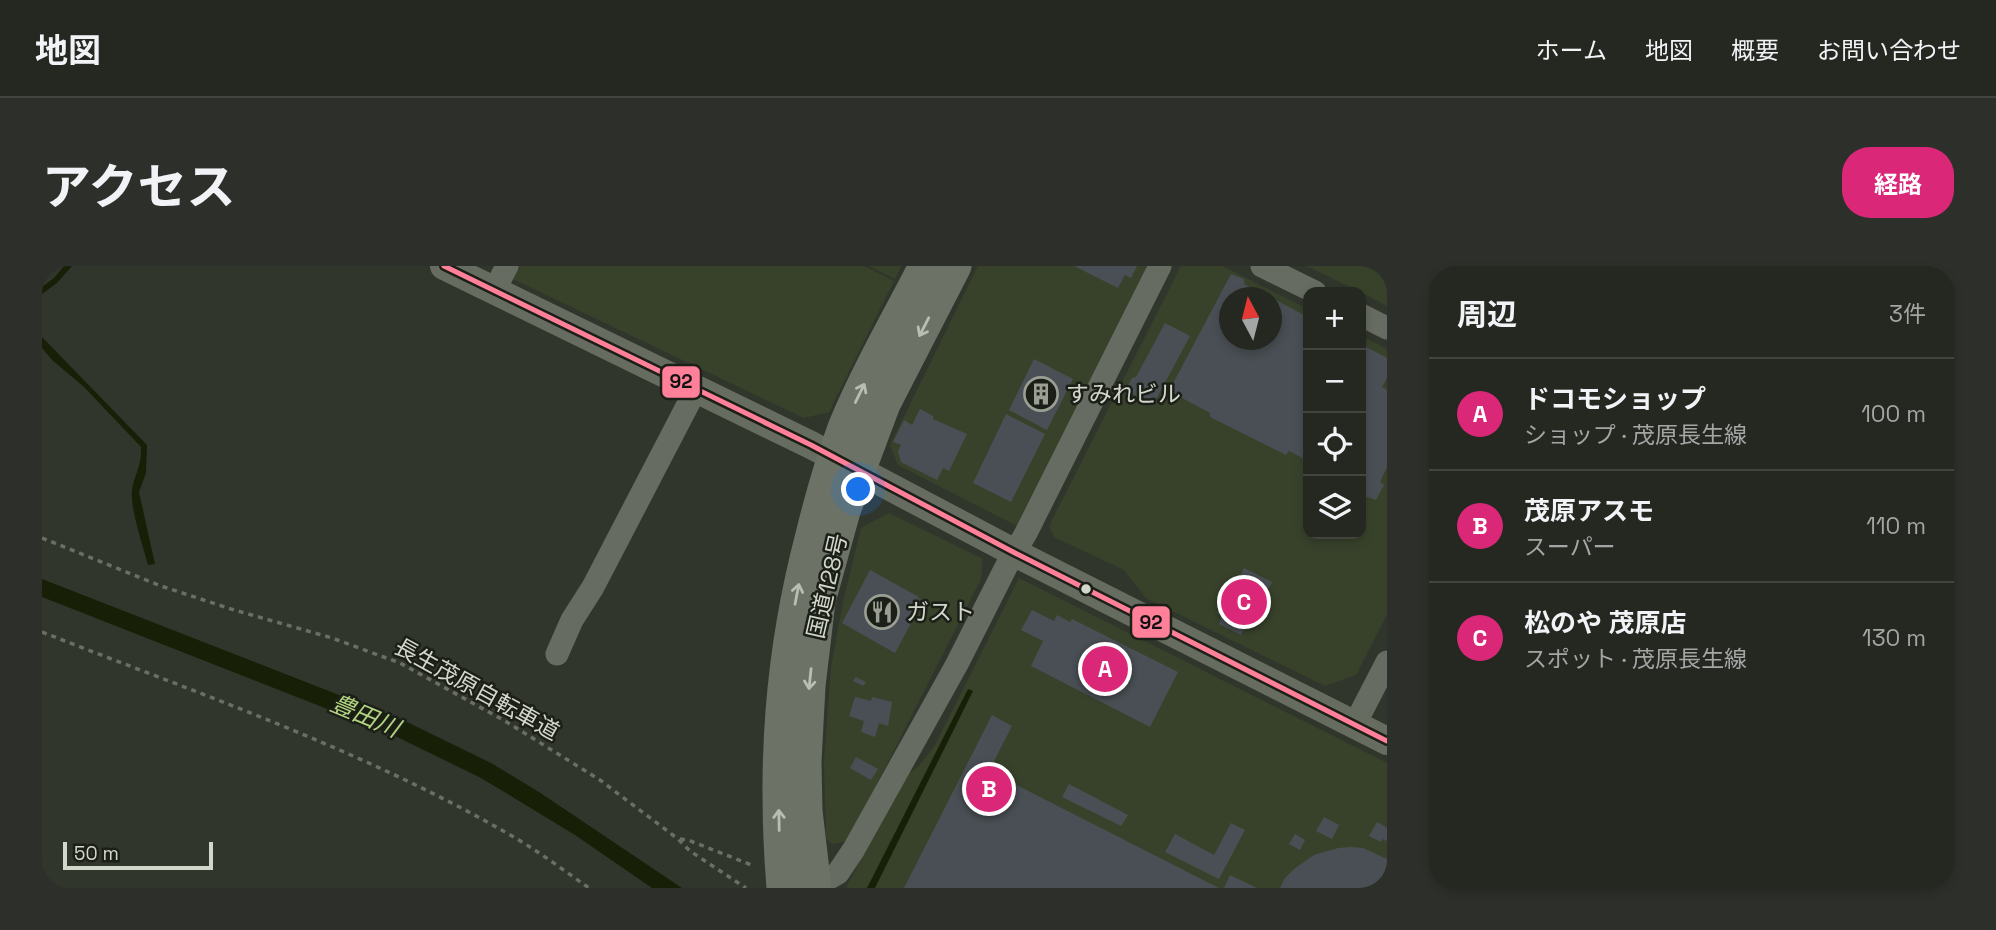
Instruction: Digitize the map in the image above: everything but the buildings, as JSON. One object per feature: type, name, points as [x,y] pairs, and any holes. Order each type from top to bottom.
[{"type":"highway","name":"国道128号","points":[[847,463],[860,394],[925,266]]},
{"type":"highway","name":"国道128号","points":[[804,887],[778,792],[782,695],[799,582],[847,463],[884,404],[955,266]]},
{"type":"main road","points":[[443,266],[847,463],[1015,553],[1387,741]]},
{"type":"street","points":[[494,291],[507,266]]},
{"type":"street","points":[[804,887],[838,873],[854,849],[957,664],[1160,266]]},
{"type":"street","points":[[1262,266],[1287,272],[1308,287]]},
{"type":"street","points":[[1366,318],[1387,328]]},
{"type":"street","points":[[557,654],[572,620],[593,587],[695,389]]},
{"type":"street","points":[[1355,724],[1387,662]]},
{"type":"path","name":"長生茂原自転車道","points":[[42,538],[161,586],[332,638],[400,663],[505,721],[600,780],[690,851],[747,888]]},
{"type":"path","points":[[42,632],[295,732],[398,776],[508,833],[589,888]]},
{"type":"path","points":[[678,839],[688,839],[754,866]]},
{"type":"shaded area","points":[[517,266],[864,266],[894,281],[829,412],[804,418],[511,278]]},
{"type":"shaded area","points":[[869,266],[901,266],[895,279]]},
{"type":"shaded area","points":[[978,266],[1150,266],[1017,526],[898,465],[890,445]]},
{"type":"shaded area","points":[[1181,266],[1222,266],[1264,287],[1219,287],[1219,350],[1282,350],[1282,296],[1303,306],[1303,539],[1366,539],[1366,338],[1387,349],[1387,614],[1356,675],[1325,686],[1146,598],[1124,570],[1054,537],[1049,526]]},
{"type":"shaded area","points":[[1307,266],[1387,266],[1387,306],[1366,295],[1366,287],[1351,287]]},
{"type":"shaded area","points":[[889,513],[983,559],[981,579],[848,841],[833,844],[826,839],[824,762],[831,667],[861,528]]},
{"type":"shaded area","points":[[1019,578],[1387,763],[1387,888],[846,888],[903,777],[918,767],[935,745]]},
{"type":"water","points":[[64,266],[72,266],[57,283],[42,294],[42,287]]},
{"type":"water","points":[[42,337],[147,445],[146,473],[139,492],[155,564],[148,565],[133,507],[132,490],[141,447],[84,387],[52,360],[42,348]]},
{"type":"water","name":"豊田川","points":[[42,579],[403,720],[491,763],[682,888],[652,888],[575,835],[481,778],[391,734],[42,597]]},
{"type":"water","points":[[968,689],[973,691],[875,888],[867,888]]},
{"type":"transit line","name":"92","points":[[444,266],[811,445],[1015,553],[1387,741]]},
{"type":"place","name":"すみれビル","points":[[1041,394]]},
{"type":"place","name":"松のや 茂原店","points":[[1244,602]]},
{"type":"place","name":"ガスト","points":[[882,612]]},
{"type":"place","name":"ドコモショップ","points":[[1105,669]]},
{"type":"place","name":"茂原アスモ","points":[[989,789]]}]
